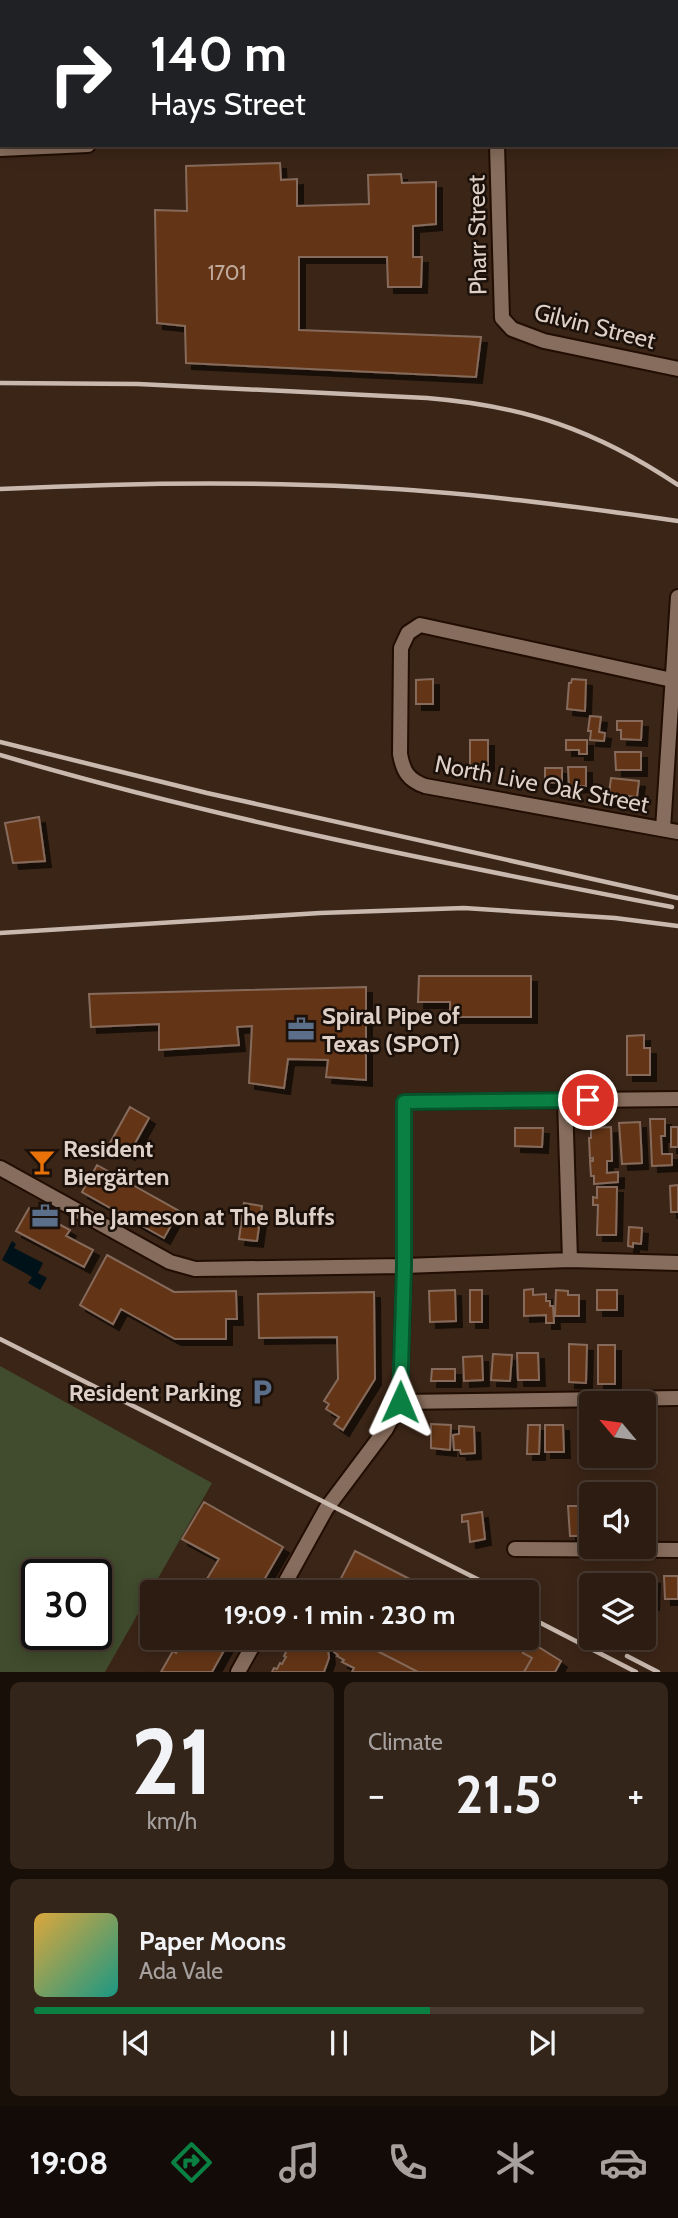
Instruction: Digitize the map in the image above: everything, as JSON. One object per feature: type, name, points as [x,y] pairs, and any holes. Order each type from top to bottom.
[{"type":"street","points":[[0,149],[44,147]]},
{"type":"street","name":"Pharr Street","points":[[497,147],[504,322]]},
{"type":"street","name":"Gilvin Street","points":[[504,322],[512,329],[544,341],[678,369]]},
{"type":"street","points":[[671,831],[672,680],[677,596]]},
{"type":"street","name":"North Live Oak Street","points":[[671,831],[414,782],[403,770],[400,754],[401,648],[408,633],[420,625],[672,680]]},
{"type":"street","points":[[287,1580],[326,1509],[386,1429],[400,1402],[404,1266],[404,1102],[678,1099]]},
{"type":"street","points":[[565,1100],[570,1260]]},
{"type":"street","points":[[0,1168],[182,1267],[207,1270],[570,1260],[678,1263]]},
{"type":"street","points":[[400,1402],[678,1398]]},
{"type":"street","points":[[515,1549],[678,1550]]},
{"type":"street","points":[[238,1672],[250,1650]]},
{"type":"green space","points":[[0,1366],[212,1483],[157,1580],[140,1580],[140,1610],[105,1672],[0,1672]]},
{"type":"shaded area","points":[[12,1241],[16,1244],[14,1248],[43,1263],[38,1273],[47,1278],[40,1290],[28,1283],[32,1277],[2,1260]]},
{"type":"building","points":[[280,163],[281,180],[297,179],[297,206],[369,204],[368,175],[401,174],[402,183],[436,182],[436,224],[413,226],[413,257],[422,257],[421,287],[388,287],[387,257],[299,257],[299,330],[481,337],[476,377],[186,363],[185,326],[157,323],[155,210],[187,211],[186,166]]},
{"type":"building","points":[[433,679],[433,704],[416,704],[416,680]]},
{"type":"building","points":[[572,679],[586,680],[585,711],[567,709],[569,683]]},
{"type":"building","points":[[590,716],[601,717],[599,732],[605,733],[604,741],[590,740]]},
{"type":"building","points":[[617,721],[642,721],[641,740],[621,739]]},
{"type":"building","points":[[470,740],[488,740],[488,765],[470,765]]},
{"type":"building","points":[[566,740],[587,740],[587,754],[579,754],[579,750],[566,750]]},
{"type":"building","points":[[615,752],[641,752],[641,770],[616,770]]},
{"type":"building","points":[[568,767],[586,767],[586,786],[569,787]]},
{"type":"building","points":[[545,768],[562,768],[562,783],[545,782]]},
{"type":"building","points":[[611,778],[639,781],[637,797],[629,796],[628,804],[608,801]]},
{"type":"building","points":[[39,817],[45,861],[13,863],[5,823]]},
{"type":"building","points":[[419,976],[531,976],[531,1017],[450,1017],[450,1002],[418,1002]]},
{"type":"building","points":[[366,987],[366,1080],[326,1077],[328,1060],[288,1059],[284,1088],[249,1083],[252,1026],[237,1027],[239,1045],[159,1050],[159,1024],[91,1027],[89,994]]},
{"type":"building","points":[[644,1035],[644,1048],[650,1048],[650,1075],[627,1075],[627,1036]]},
{"type":"building","points":[[130,1107],[149,1118],[129,1154],[110,1143]]},
{"type":"building","points":[[650,1119],[665,1119],[665,1136],[661,1136],[662,1154],[672,1154],[672,1165],[652,1166]]},
{"type":"building","points":[[640,1122],[642,1163],[622,1164],[619,1123]]},
{"type":"building","points":[[611,1127],[612,1161],[607,1161],[607,1173],[618,1172],[618,1182],[594,1184],[590,1161],[593,1161],[593,1158],[590,1159],[591,1128]]},
{"type":"building","points":[[671,1127],[678,1127],[678,1147],[671,1147]]},
{"type":"building","points":[[515,1128],[543,1128],[542,1147],[515,1146]]},
{"type":"building","points":[[97,1165],[179,1211],[164,1238],[82,1192]]},
{"type":"building","points":[[678,1185],[678,1212],[671,1212],[670,1186]]},
{"type":"building","points":[[597,1187],[617,1187],[616,1235],[597,1235],[598,1205],[593,1205],[593,1197],[597,1198]]},
{"type":"building","points":[[244,1203],[262,1206],[257,1241],[239,1239]]},
{"type":"building","points":[[29,1208],[70,1230],[66,1236],[93,1250],[84,1267],[16,1231]]},
{"type":"building","points":[[629,1227],[642,1228],[641,1244],[633,1243],[633,1247],[628,1246]]},
{"type":"building","points":[[107,1255],[174,1292],[236,1291],[237,1319],[226,1319],[226,1339],[175,1339],[121,1309],[113,1324],[80,1305]]},
{"type":"building","points":[[533,1289],[533,1295],[546,1294],[546,1301],[550,1301],[550,1306],[553,1306],[554,1323],[546,1323],[546,1315],[524,1316],[524,1290]]},
{"type":"building","points":[[455,1290],[456,1321],[430,1322],[429,1291]]},
{"type":"building","points":[[470,1290],[482,1290],[482,1322],[470,1322]]},
{"type":"building","points":[[556,1290],[568,1291],[568,1295],[579,1295],[579,1316],[555,1316]]},
{"type":"building","points":[[597,1290],[617,1290],[617,1310],[597,1310]]},
{"type":"building","points":[[374,1292],[375,1379],[343,1430],[334,1424],[339,1417],[326,1409],[329,1404],[324,1401],[338,1379],[337,1337],[259,1338],[258,1294]]},
{"type":"building","points":[[569,1344],[587,1345],[586,1383],[569,1382]]},
{"type":"building","points":[[598,1345],[615,1345],[615,1384],[598,1384]]},
{"type":"building","points":[[517,1353],[538,1353],[539,1380],[518,1380]]},
{"type":"building","points":[[493,1354],[512,1355],[510,1381],[491,1380]]},
{"type":"building","points":[[482,1356],[483,1380],[464,1381],[463,1357]]},
{"type":"building","points":[[432,1369],[455,1369],[455,1381],[431,1381]]},
{"type":"building","points":[[431,1424],[451,1425],[450,1450],[431,1448]]},
{"type":"building","points":[[528,1425],[540,1425],[539,1454],[527,1454]]},
{"type":"building","points":[[545,1425],[563,1425],[564,1452],[545,1452]]},
{"type":"building","points":[[459,1426],[474,1427],[475,1453],[461,1454],[460,1450],[454,1450],[453,1435],[459,1434]]},
{"type":"building","points":[[204,1502],[283,1547],[264,1580],[206,1580],[219,1559],[182,1539]]},
{"type":"building","points":[[568,1506],[579,1506],[579,1536],[570,1536]]},
{"type":"building","points":[[482,1512],[485,1539],[470,1542],[468,1521],[462,1522],[462,1515]]},
{"type":"building","points":[[355,1551],[412,1580],[340,1580]]},
{"type":"building","points":[[664,1576],[678,1576],[678,1599],[665,1599]]},
{"type":"building","points":[[539,1647],[561,1661],[555,1672],[524,1672],[532,1658],[523,1653],[524,1650],[539,1650]]},
{"type":"building","points":[[178,1650],[224,1650],[212,1672],[161,1672],[173,1651],[176,1653]]},
{"type":"building","points":[[283,1650],[328,1650],[329,1658],[324,1672],[272,1672],[282,1664],[286,1652]]},
{"type":"building","points":[[375,1650],[418,1672],[352,1672],[354,1668],[342,1662],[344,1660],[334,1652]]},
{"type":"building","points":[[375,1650],[524,1650],[523,1653],[532,1658],[524,1672],[418,1672]]},
{"type":"railway","points":[[0,383],[138,384],[463,402],[528,415],[588,435],[618,449],[678,485]]},
{"type":"railway","points":[[0,489],[180,484],[361,487],[520,500],[678,521]]},
{"type":"railway","points":[[0,742],[207,793],[678,898]]},
{"type":"railway","points":[[0,755],[250,820],[418,857],[672,907]]},
{"type":"railway","points":[[0,933],[320,913],[464,908],[615,918],[678,926]]},
{"type":"railway","points":[[0,1339],[479,1580]]},
{"type":"railway","points":[[539,1622],[636,1672]]},
{"type":"railway","points":[[627,1656],[658,1672]]},
{"type":"place","name":"Spiral Pipe of Texas (SPOT)","points":[[301,1029]]},
{"type":"place","name":"Resident Biergärten","points":[[42,1162]]},
{"type":"place","name":"The Jameson at The Bluffs","points":[[45,1216]]},
{"type":"place","name":"Resident Parking","points":[[262,1392]]},
{"type":"route","points":[[400,1402],[404,1266],[404,1102],[588,1100]]}]
